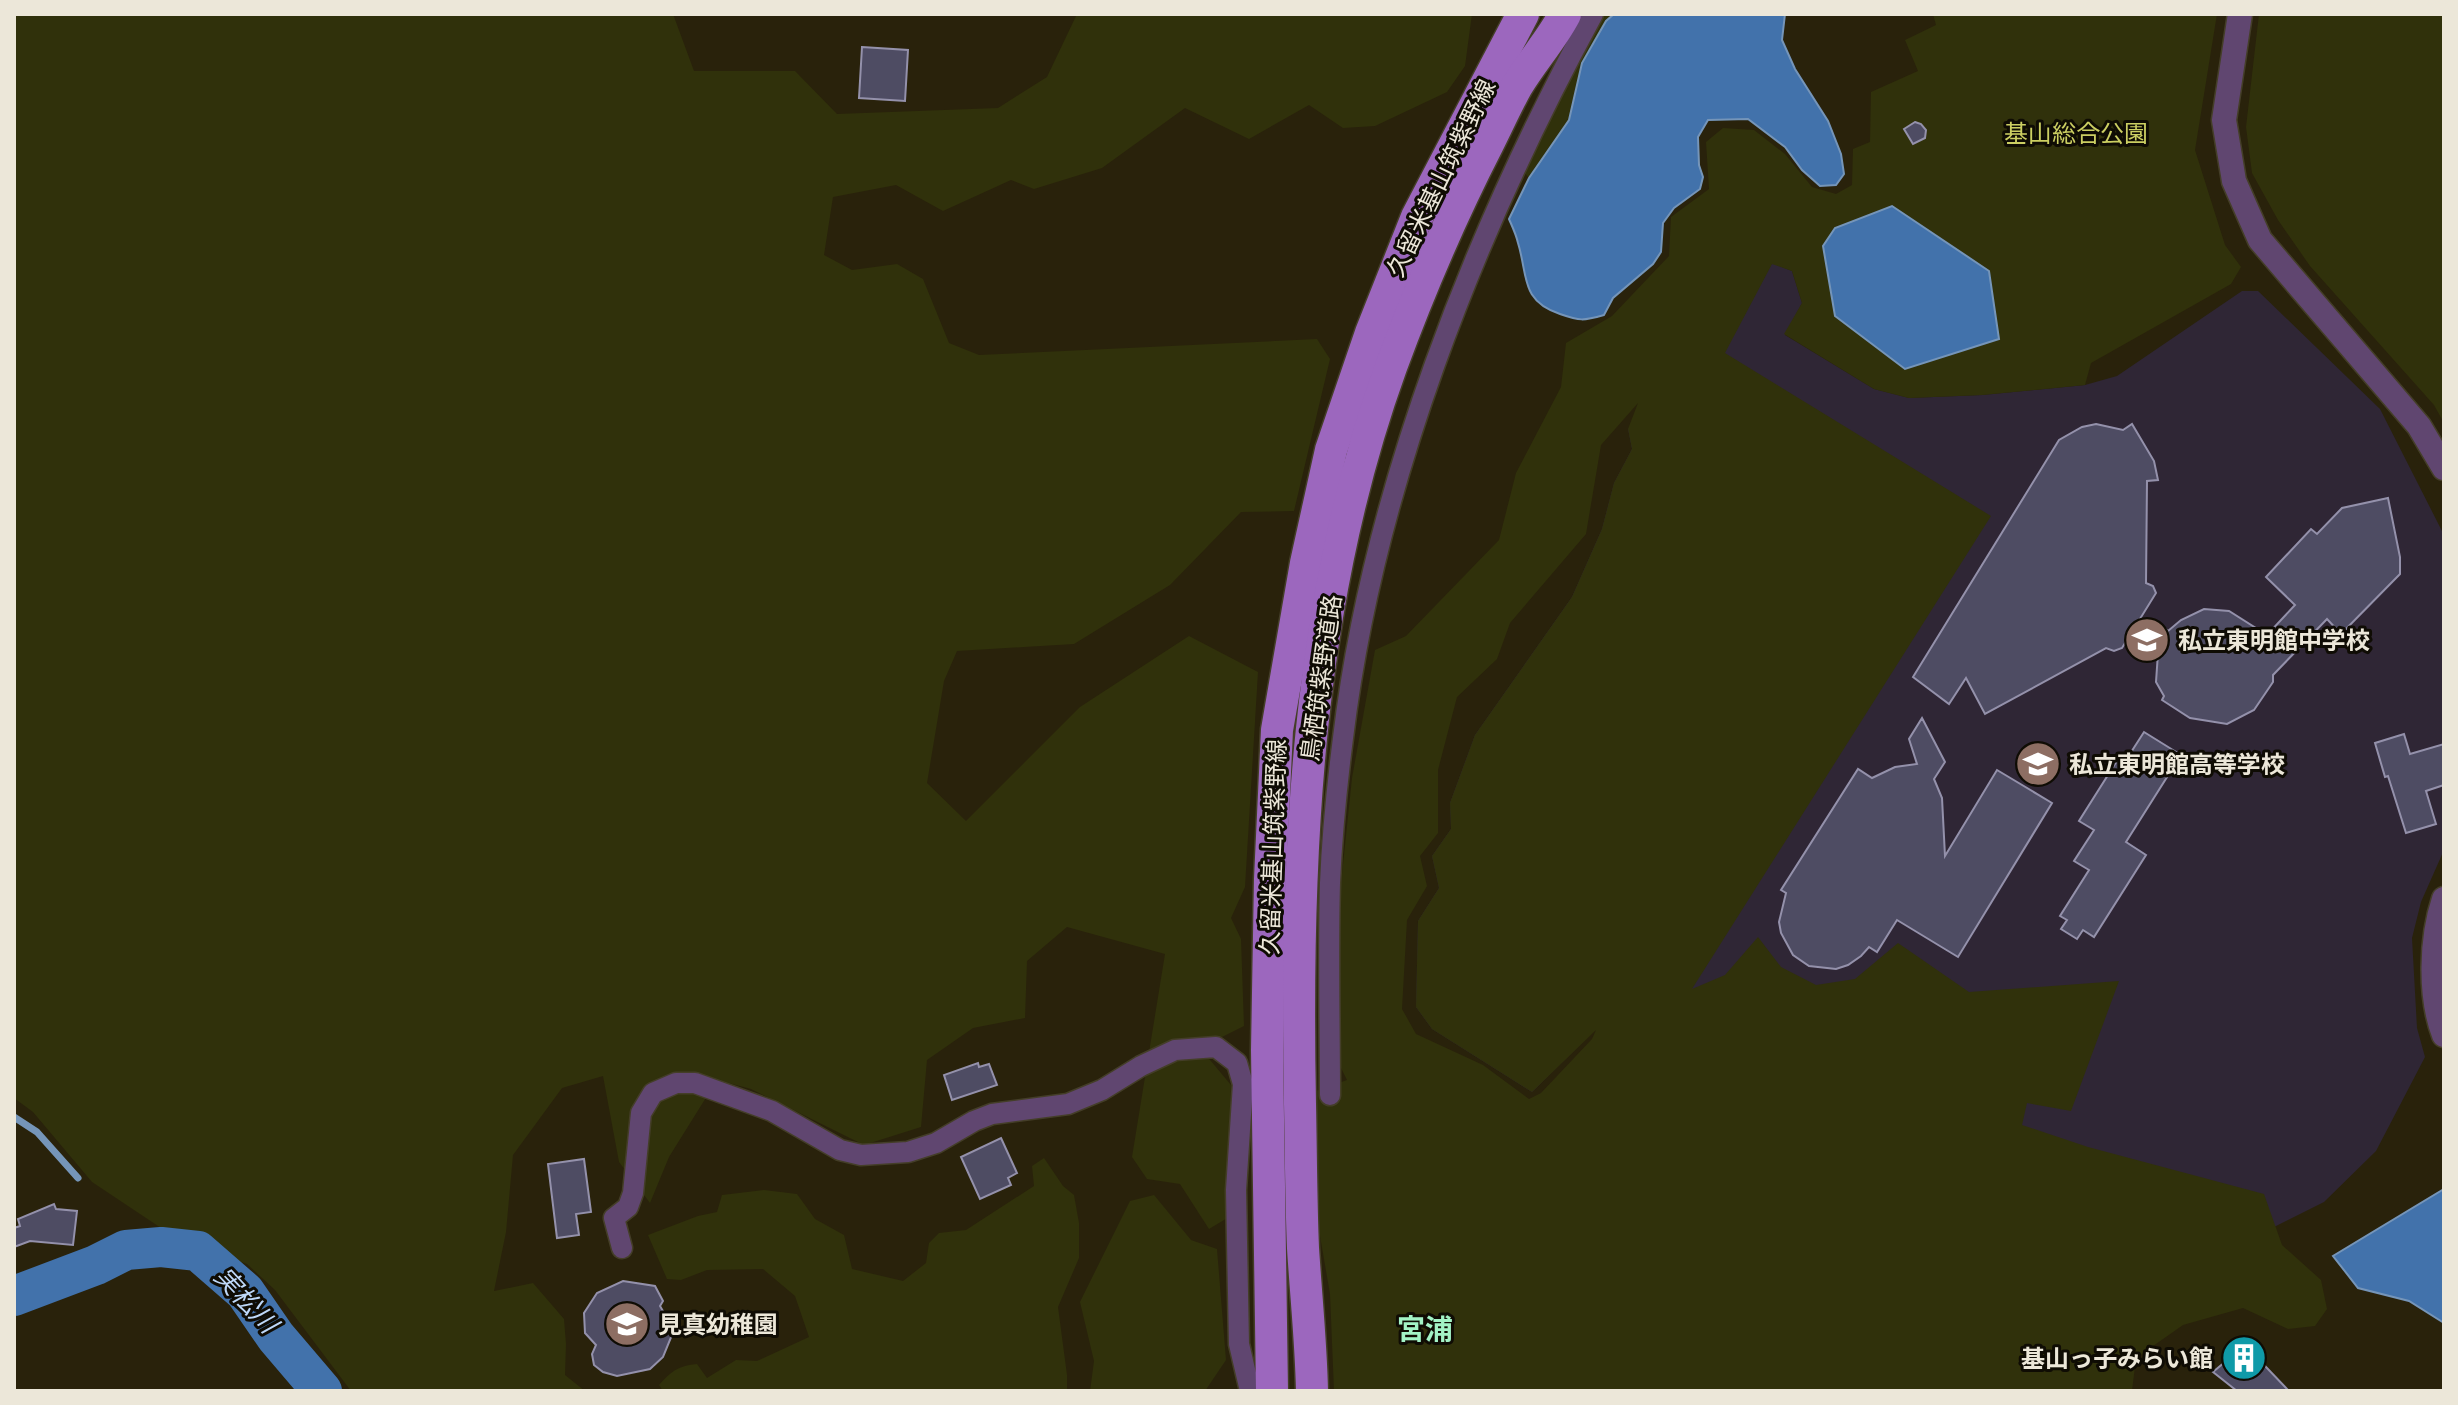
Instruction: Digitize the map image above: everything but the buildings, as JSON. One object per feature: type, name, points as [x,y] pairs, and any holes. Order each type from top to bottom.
[{"type":"main road","name":"久留米基山筑紫野線","points":[[1259,1388],[1270,879],[1277,730],[1306,563],[1331,450],[1382,304],[1417,217],[1523,14]]},
{"type":"main road","name":"鳥栖筑紫野道路","points":[[1314,1391],[1303,1248],[1300,878],[1311,729],[1331,594],[1357,476],[1390,371],[1426,275],[1518,85],[1565,14]]},
{"type":"street","points":[[1330,1095],[1330,882],[1343,737],[1361,624],[1381,540],[1429,382],[1487,231],[1555,85],[1593,14]]},
{"type":"street","points":[[2240,14],[2224,120],[2234,181],[2260,240],[2419,426],[2444,468]]},
{"type":"street","points":[[2444,899],[2432,971],[2439,1023],[2444,1035]]},
{"type":"street","points":[[622,1248],[614,1218],[628,1207],[633,1193],[641,1113],[653,1093],[676,1083],[695,1083],[772,1111],[840,1150],[861,1155],[908,1152],[936,1143],[992,1114],[1068,1104],[1102,1090],[1175,1050],[1216,1047],[1237,1063],[1243,1084],[1236,1190],[1239,1344],[1259,1388]]},
{"type":"shaded area","points":[[1772,263],[1792,271],[1802,303],[1785,335],[1874,389],[1909,398],[2085,385],[2117,376],[2242,291],[2258,291],[2380,409],[2444,535],[2444,850],[2421,902],[2412,938],[2417,1028],[2425,1057],[2376,1151],[2324,1202],[2266,1231],[1597,1028],[1532,1092],[1432,1029],[1416,1007],[1418,921],[1439,888],[1432,856],[1451,829],[1450,803],[1475,735],[1572,597],[1602,529],[1614,483],[1632,449],[1628,429],[1724,353]]},
{"type":"green space","points":[[14,14],[673,14],[694,71],[795,71],[837,114],[998,108],[1047,77],[1077,14],[1472,14],[1465,66],[1447,92],[1375,126],[1343,128],[1309,105],[1249,139],[1185,108],[1102,168],[1034,189],[1011,180],[943,211],[896,185],[833,197],[824,255],[852,270],[897,264],[923,279],[949,343],[979,355],[1317,339],[1330,359],[1294,511],[1241,512],[1170,585],[1074,644],[957,651],[944,681],[927,783],[966,821],[1080,707],[1189,636],[1258,672],[1245,887],[1231,918],[1241,939],[1244,1026],[1200,1048],[1231,1085],[1229,1217],[1209,1229],[1180,1184],[1147,1179],[1132,1157],[1165,954],[1067,927],[1027,961],[1025,1018],[973,1028],[927,1060],[921,1127],[864,1145],[751,1089],[717,1080],[669,1157],[650,1203],[619,1162],[603,1076],[562,1088],[513,1155],[506,1232],[494,1291],[533,1283],[564,1319],[565,1375],[585,1391],[351,1391],[275,1290],[247,1264],[179,1240],[92,1182],[33,1112],[14,1098]]},
{"type":"green space","points":[[1587,14],[1614,14],[1606,21],[1582,63],[1569,120],[1529,178],[1513,160]]},
{"type":"green space","name":"基山総合公園","points":[[1933,14],[2217,14],[2195,150],[2225,245],[2241,267],[2231,284],[2091,363],[2085,385],[1909,398],[1874,389],[1784,334],[1802,303],[1792,271],[1772,264],[1725,353],[1991,516],[1692,989],[1725,975],[1758,937],[1781,967],[1816,985],[1855,979],[1898,943],[1969,992],[2119,981],[2071,1111],[2027,1103],[2022,1125],[2088,1147],[2264,1194],[2282,1245],[2321,1280],[2327,1309],[2315,1326],[2288,1329],[2243,1308],[2183,1325],[2136,1358],[2132,1391],[1334,1391],[1330,1294],[1320,1236],[1316,1091],[1347,1080],[1336,1058],[1338,912],[1352,778],[1375,650],[1406,636],[1499,540],[1516,473],[1561,387],[1566,343],[1612,316],[1669,256],[1671,217],[1709,189],[1706,142],[1723,128],[1754,130],[1785,154],[1812,187],[1836,194],[1852,185],[1853,149],[1870,142],[1871,92],[1918,71],[1905,40],[1936,25]],"holes":[[[1638,403],[1628,429],[1632,449],[1614,483],[1602,529],[1572,597],[1475,735],[1450,803],[1451,829],[1432,856],[1439,888],[1418,921],[1416,1007],[1432,1029],[1532,1092],[1596,1030],[1592,1039],[1541,1093],[1529,1099],[1483,1065],[1416,1034],[1402,1009],[1407,920],[1427,886],[1420,856],[1438,833],[1438,770],[1457,697],[1497,659],[1510,623],[1586,534],[1601,445]]]},
{"type":"green space","points":[[2259,14],[2444,14],[2444,423],[2434,405],[2310,266],[2278,220],[2252,173],[2246,127]]},
{"type":"green space","points":[[1044,1158],[1063,1186],[1074,1195],[1079,1223],[1079,1258],[1058,1307],[1067,1391],[663,1391],[659,1385],[671,1373],[685,1366],[697,1364],[707,1378],[736,1360],[757,1361],[809,1337],[795,1296],[763,1269],[707,1270],[681,1280],[667,1279],[648,1235],[717,1212],[722,1195],[764,1190],[797,1194],[815,1219],[844,1235],[852,1269],[903,1281],[926,1263],[929,1243],[939,1233],[966,1230],[1034,1186],[1032,1166]]},
{"type":"green space","points":[[1154,1195],[1191,1240],[1217,1249],[1226,1360],[1205,1391],[1090,1391],[1094,1361],[1080,1302],[1130,1201]]},
{"type":"water","points":[[1614,14],[1785,14],[1782,40],[1795,69],[1828,121],[1841,154],[1844,174],[1836,185],[1820,186],[1802,170],[1785,147],[1748,119],[1708,120],[1698,137],[1699,165],[1703,177],[1700,189],[1674,208],[1663,223],[1661,252],[1653,264],[1613,298],[1604,315],[1577,319],[1547,309],[1532,294],[1509,219],[1529,178],[1569,120],[1582,63],[1606,21]]},
{"type":"water","points":[[1892,206],[1989,271],[1999,339],[1905,369],[1835,316],[1823,246],[1835,228]]},
{"type":"water","points":[[2444,1189],[2444,1323],[2409,1301],[2358,1288],[2333,1256]]},
{"type":"waterway","points":[[14,1117],[37,1132],[78,1178]]},
{"type":"waterway","name":"実松川","points":[[14,1296],[96,1265],[126,1250],[161,1247],[198,1251],[245,1292],[276,1337],[322,1391]]},
{"type":"place","name":"私立東明館中学校","points":[[2147,640]]},
{"type":"place","name":"私立東明館高等学校","points":[[2038,764]]},
{"type":"place","name":"見真幼稚園","points":[[627,1324]]},
{"type":"place","name":"基山っ子みらい館","points":[[2244,1358]]},
{"type":"district","name":"宮浦","points":[[1425,1329]]}]
